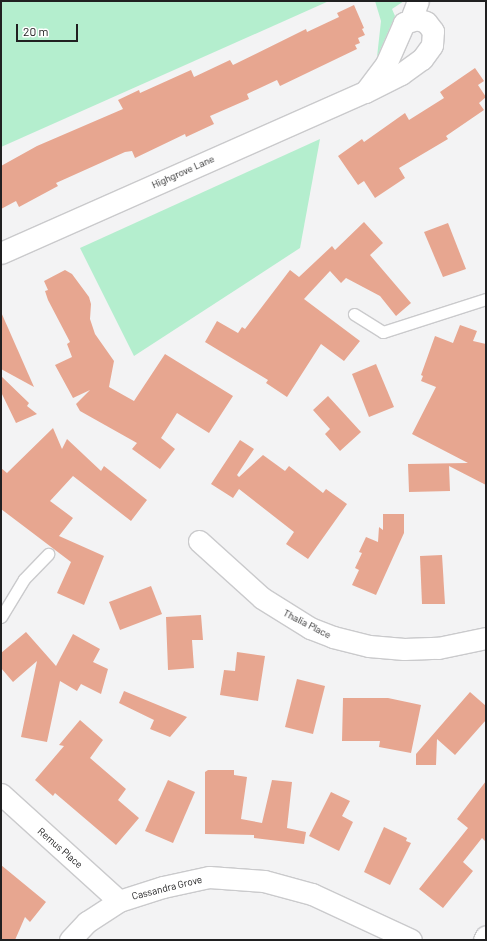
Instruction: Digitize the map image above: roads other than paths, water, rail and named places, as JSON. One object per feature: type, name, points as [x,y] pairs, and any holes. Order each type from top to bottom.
[{"type":"street","name":"Highgrove Lane","points":[[1,253],[365,92],[411,67],[428,52],[432,45],[433,31],[415,10],[400,28],[386,64],[365,92]]},
{"type":"street","name":"Thalia Place","points":[[199,541],[262,598],[310,628],[333,637],[369,646],[404,649],[438,648],[486,638]]},
{"type":"street","name":"Remus Place","points":[[1,794],[119,901]]},
{"type":"street","name":"Cassandra Grove","points":[[70,940],[87,922],[119,901],[163,887],[209,877],[264,881],[312,894],[411,940]]},
{"type":"street","points":[[484,940],[486,936]]},
{"type":"lane","points":[[354,314],[383,332],[486,299]]},
{"type":"lane","points":[[1,617],[24,579],[48,554]]}]
